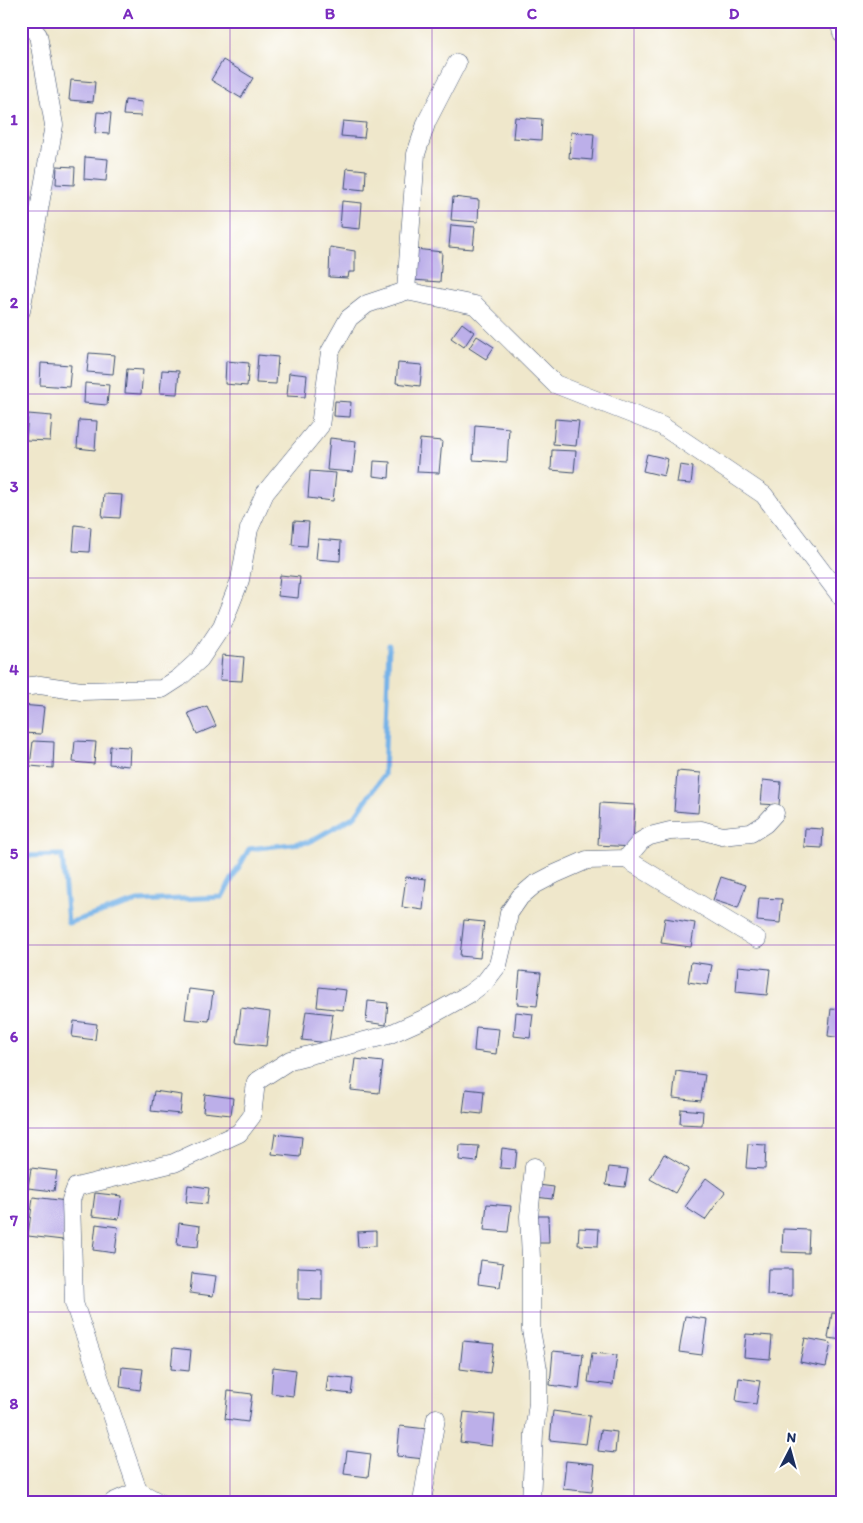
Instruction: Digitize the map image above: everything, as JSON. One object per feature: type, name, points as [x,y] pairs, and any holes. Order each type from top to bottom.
[{"type":"street","points":[[21,311],[54,125],[38,35],[26,21]]},
{"type":"street","points":[[839,21],[842,33]]},
{"type":"street","points":[[406,291],[416,154],[427,121],[457,63]]},
{"type":"street","points":[[21,687],[40,685],[81,691],[162,688],[179,678],[200,659],[222,626],[240,580],[249,529],[265,493],[320,426],[330,352],[349,318],[367,304],[406,291],[475,305],[555,384],[662,426],[764,495],[842,598]]},
{"type":"street","points":[[626,859],[641,841],[650,836],[670,831],[701,830],[722,836],[751,833],[765,824],[775,812]]},
{"type":"street","points":[[158,1502],[138,1491],[74,1303],[71,1200],[76,1187],[174,1163],[239,1133],[252,1116],[256,1082],[290,1060],[388,1035],[428,1017],[469,994],[485,982],[498,964],[505,936],[508,912],[520,897],[534,885],[587,860],[626,859],[757,939]]},
{"type":"street","points":[[531,1502],[534,1433],[538,1403],[538,1369],[531,1330],[529,1216],[534,1167]]},
{"type":"street","points":[[422,1502],[436,1418]]},
{"type":"street","points":[[113,1502],[138,1491]]},
{"type":"building","points":[[782,21],[805,21],[804,27],[782,25]]},
{"type":"building","points":[[223,60],[253,78],[241,98],[211,80]]},
{"type":"building","points":[[71,80],[95,82],[93,102],[69,100]]},
{"type":"building","points":[[125,100],[142,102],[141,116],[123,115]]},
{"type":"building","points":[[97,112],[111,113],[109,134],[95,133]]},
{"type":"building","points":[[515,117],[542,119],[541,140],[513,138]]},
{"type":"building","points":[[343,121],[366,123],[364,138],[341,136]]},
{"type":"building","points":[[571,132],[594,134],[592,160],[569,158]]},
{"type":"building","points":[[85,157],[108,159],[106,181],[84,179]]},
{"type":"building","points":[[57,166],[75,167],[74,185],[56,184]]},
{"type":"building","points":[[347,168],[366,170],[365,190],[345,188]]},
{"type":"building","points":[[453,197],[479,200],[478,222],[451,220]]},
{"type":"building","points":[[342,201],[362,203],[360,229],[340,227]]},
{"type":"building","points":[[451,225],[475,227],[473,249],[449,247]]},
{"type":"building","points":[[330,247],[355,251],[355,272],[349,272],[348,278],[329,277]]},
{"type":"building","points":[[415,249],[442,252],[440,282],[413,280]]},
{"type":"building","points":[[462,323],[474,332],[464,347],[451,338]]},
{"type":"building","points":[[477,336],[494,347],[486,359],[469,348]]},
{"type":"building","points":[[89,353],[115,355],[113,374],[87,372]]},
{"type":"building","points":[[258,355],[278,357],[276,384],[256,383]]},
{"type":"building","points":[[226,361],[249,363],[247,386],[225,384]]},
{"type":"building","points":[[41,363],[71,365],[69,387],[40,385]]},
{"type":"building","points":[[398,363],[422,365],[420,386],[396,383]]},
{"type":"building","points":[[127,369],[143,370],[141,394],[125,393]]},
{"type":"building","points":[[162,370],[179,371],[177,394],[160,393]]},
{"type":"building","points":[[289,373],[307,375],[305,397],[287,396]]},
{"type":"building","points":[[85,383],[109,385],[107,405],[84,403]]},
{"type":"building","points":[[335,401],[351,402],[350,417],[334,416]]},
{"type":"building","points":[[28,414],[52,416],[50,441],[26,440]]},
{"type":"building","points":[[555,419],[579,421],[576,446],[553,444]]},
{"type":"building","points":[[79,420],[97,421],[95,450],[77,448]]},
{"type":"building","points":[[475,425],[509,428],[507,462],[473,460]]},
{"type":"building","points":[[330,438],[356,441],[353,472],[327,470]]},
{"type":"building","points":[[420,439],[442,441],[439,473],[417,472]]},
{"type":"building","points":[[552,450],[576,451],[574,472],[551,470]]},
{"type":"building","points":[[647,454],[668,459],[664,476],[643,471]]},
{"type":"building","points":[[374,461],[390,462],[389,478],[373,476]]},
{"type":"building","points":[[680,465],[693,467],[691,484],[677,483]]},
{"type":"building","points":[[310,471],[336,473],[333,501],[308,498]]},
{"type":"building","points":[[104,494],[122,495],[120,518],[102,517]]},
{"type":"building","points":[[294,521],[309,522],[307,546],[292,545]]},
{"type":"building","points":[[75,525],[91,527],[89,552],[73,551]]},
{"type":"building","points":[[318,539],[341,541],[340,561],[316,559]]},
{"type":"building","points":[[280,575],[300,577],[298,598],[278,596]]},
{"type":"building","points":[[222,655],[244,657],[242,681],[220,680]]},
{"type":"building","points":[[21,705],[44,707],[41,734],[21,733]]},
{"type":"building","points":[[207,706],[216,726],[197,734],[188,713]]},
{"type":"building","points":[[33,741],[54,742],[53,768],[30,766]]},
{"type":"building","points":[[75,741],[96,742],[94,764],[73,762]]},
{"type":"building","points":[[110,746],[130,747],[129,766],[109,764]]},
{"type":"building","points":[[677,771],[701,773],[698,813],[674,811]]},
{"type":"building","points":[[763,780],[781,782],[779,805],[761,804]]},
{"type":"building","points":[[600,803],[635,805],[633,847],[598,845]]},
{"type":"building","points":[[805,828],[823,829],[822,848],[804,847]]},
{"type":"building","points":[[406,877],[426,879],[423,910],[402,907]]},
{"type":"building","points":[[721,877],[746,885],[738,908],[713,900]]},
{"type":"building","points":[[759,898],[782,899],[780,923],[757,921]]},
{"type":"building","points":[[665,918],[695,923],[691,947],[661,943]]},
{"type":"building","points":[[464,920],[484,922],[480,958],[460,956]]},
{"type":"building","points":[[691,962],[712,965],[708,985],[688,982]]},
{"type":"building","points":[[738,966],[770,969],[767,995],[736,992]]},
{"type":"building","points":[[520,971],[541,973],[537,1006],[517,1004]]},
{"type":"building","points":[[319,987],[346,990],[343,1010],[317,1007]]},
{"type":"building","points":[[189,989],[213,992],[209,1021],[185,1019]]},
{"type":"building","points":[[368,1001],[388,1003],[386,1025],[366,1022]]},
{"type":"building","points":[[241,1008],[270,1012],[266,1046],[237,1043]]},
{"type":"building","points":[[831,1009],[842,1010],[842,1038],[828,1036]]},
{"type":"building","points":[[306,1011],[333,1014],[329,1043],[302,1040]]},
{"type":"building","points":[[516,1012],[533,1014],[530,1038],[514,1036]]},
{"type":"building","points":[[74,1021],[97,1024],[95,1040],[72,1037]]},
{"type":"building","points":[[476,1027],[499,1029],[496,1054],[474,1051]]},
{"type":"building","points":[[355,1059],[383,1062],[379,1093],[351,1090]]},
{"type":"building","points":[[676,1071],[705,1075],[701,1101],[673,1098]]},
{"type":"building","points":[[466,1089],[484,1091],[482,1114],[463,1112]]},
{"type":"building","points":[[154,1091],[182,1095],[180,1114],[151,1111]]},
{"type":"building","points":[[205,1094],[233,1098],[231,1115],[203,1112]]},
{"type":"building","points":[[681,1109],[703,1111],[702,1125],[680,1124]]},
{"type":"building","points":[[275,1134],[302,1137],[300,1157],[272,1154]]},
{"type":"building","points":[[748,1144],[766,1145],[765,1169],[746,1168]]},
{"type":"building","points":[[460,1145],[479,1146],[477,1162],[459,1160]]},
{"type":"building","points":[[502,1148],[517,1150],[515,1169],[500,1168]]},
{"type":"building","points":[[664,1154],[689,1169],[675,1193],[650,1179]]},
{"type":"building","points":[[609,1167],[628,1169],[625,1187],[606,1185]]},
{"type":"building","points":[[31,1168],[57,1171],[54,1191],[28,1188]]},
{"type":"building","points":[[706,1178],[725,1192],[705,1220],[685,1207]]},
{"type":"building","points":[[188,1185],[209,1188],[207,1204],[186,1202]]},
{"type":"building","points":[[538,1185],[554,1187],[552,1199],[536,1197]]},
{"type":"building","points":[[95,1193],[122,1196],[119,1219],[92,1216]]},
{"type":"building","points":[[33,1197],[67,1201],[63,1240],[28,1236]]},
{"type":"building","points":[[487,1204],[511,1206],[508,1232],[484,1230]]},
{"type":"building","points":[[535,1216],[548,1216],[549,1243],[535,1243]]},
{"type":"building","points":[[179,1223],[200,1226],[198,1247],[177,1245]]},
{"type":"building","points":[[96,1224],[118,1227],[115,1253],[93,1250]]},
{"type":"building","points":[[579,1228],[599,1229],[598,1246],[578,1245]]},
{"type":"building","points":[[783,1229],[809,1230],[808,1253],[782,1252]]},
{"type":"building","points":[[376,1231],[376,1246],[358,1247],[357,1232]]},
{"type":"building","points":[[481,1260],[503,1263],[500,1287],[478,1284]]},
{"type":"building","points":[[298,1267],[322,1268],[322,1300],[298,1299]]},
{"type":"building","points":[[768,1269],[792,1269],[792,1296],[767,1295]]},
{"type":"building","points":[[192,1273],[216,1276],[213,1296],[190,1293]]},
{"type":"building","points":[[832,1313],[842,1314],[842,1340],[828,1338]]},
{"type":"building","points":[[685,1316],[707,1319],[702,1355],[679,1352]]},
{"type":"building","points":[[746,1334],[772,1336],[770,1359],[744,1357]]},
{"type":"building","points":[[805,1338],[831,1343],[826,1367],[800,1362]]},
{"type":"building","points":[[463,1341],[494,1344],[490,1373],[460,1369]]},
{"type":"building","points":[[173,1348],[191,1350],[189,1371],[171,1369]]},
{"type":"building","points":[[553,1351],[583,1354],[579,1389],[550,1385]]},
{"type":"building","points":[[592,1353],[617,1355],[613,1385],[588,1382]]},
{"type":"building","points":[[122,1367],[143,1369],[140,1390],[120,1387]]},
{"type":"building","points":[[273,1367],[296,1370],[293,1396],[271,1393]]},
{"type":"building","points":[[328,1376],[353,1379],[351,1394],[326,1391]]},
{"type":"building","points":[[739,1378],[760,1381],[756,1404],[736,1401]]},
{"type":"building","points":[[228,1391],[252,1394],[248,1422],[225,1419]]},
{"type":"building","points":[[553,1411],[590,1416],[586,1444],[550,1440]]},
{"type":"building","points":[[464,1412],[495,1415],[492,1446],[460,1442]]},
{"type":"building","points":[[400,1426],[427,1429],[424,1459],[397,1456]]},
{"type":"building","points":[[601,1430],[617,1432],[615,1453],[598,1451]]},
{"type":"building","points":[[839,1432],[842,1432],[842,1452],[836,1452]]},
{"type":"building","points":[[347,1451],[371,1454],[368,1477],[344,1474]]},
{"type":"building","points":[[566,1461],[595,1464],[592,1492],[563,1489]]},
{"type":"waterway","points":[[21,856],[62,855],[68,923],[138,901],[222,897],[249,849],[309,842],[355,816],[384,775],[389,645]]}]
